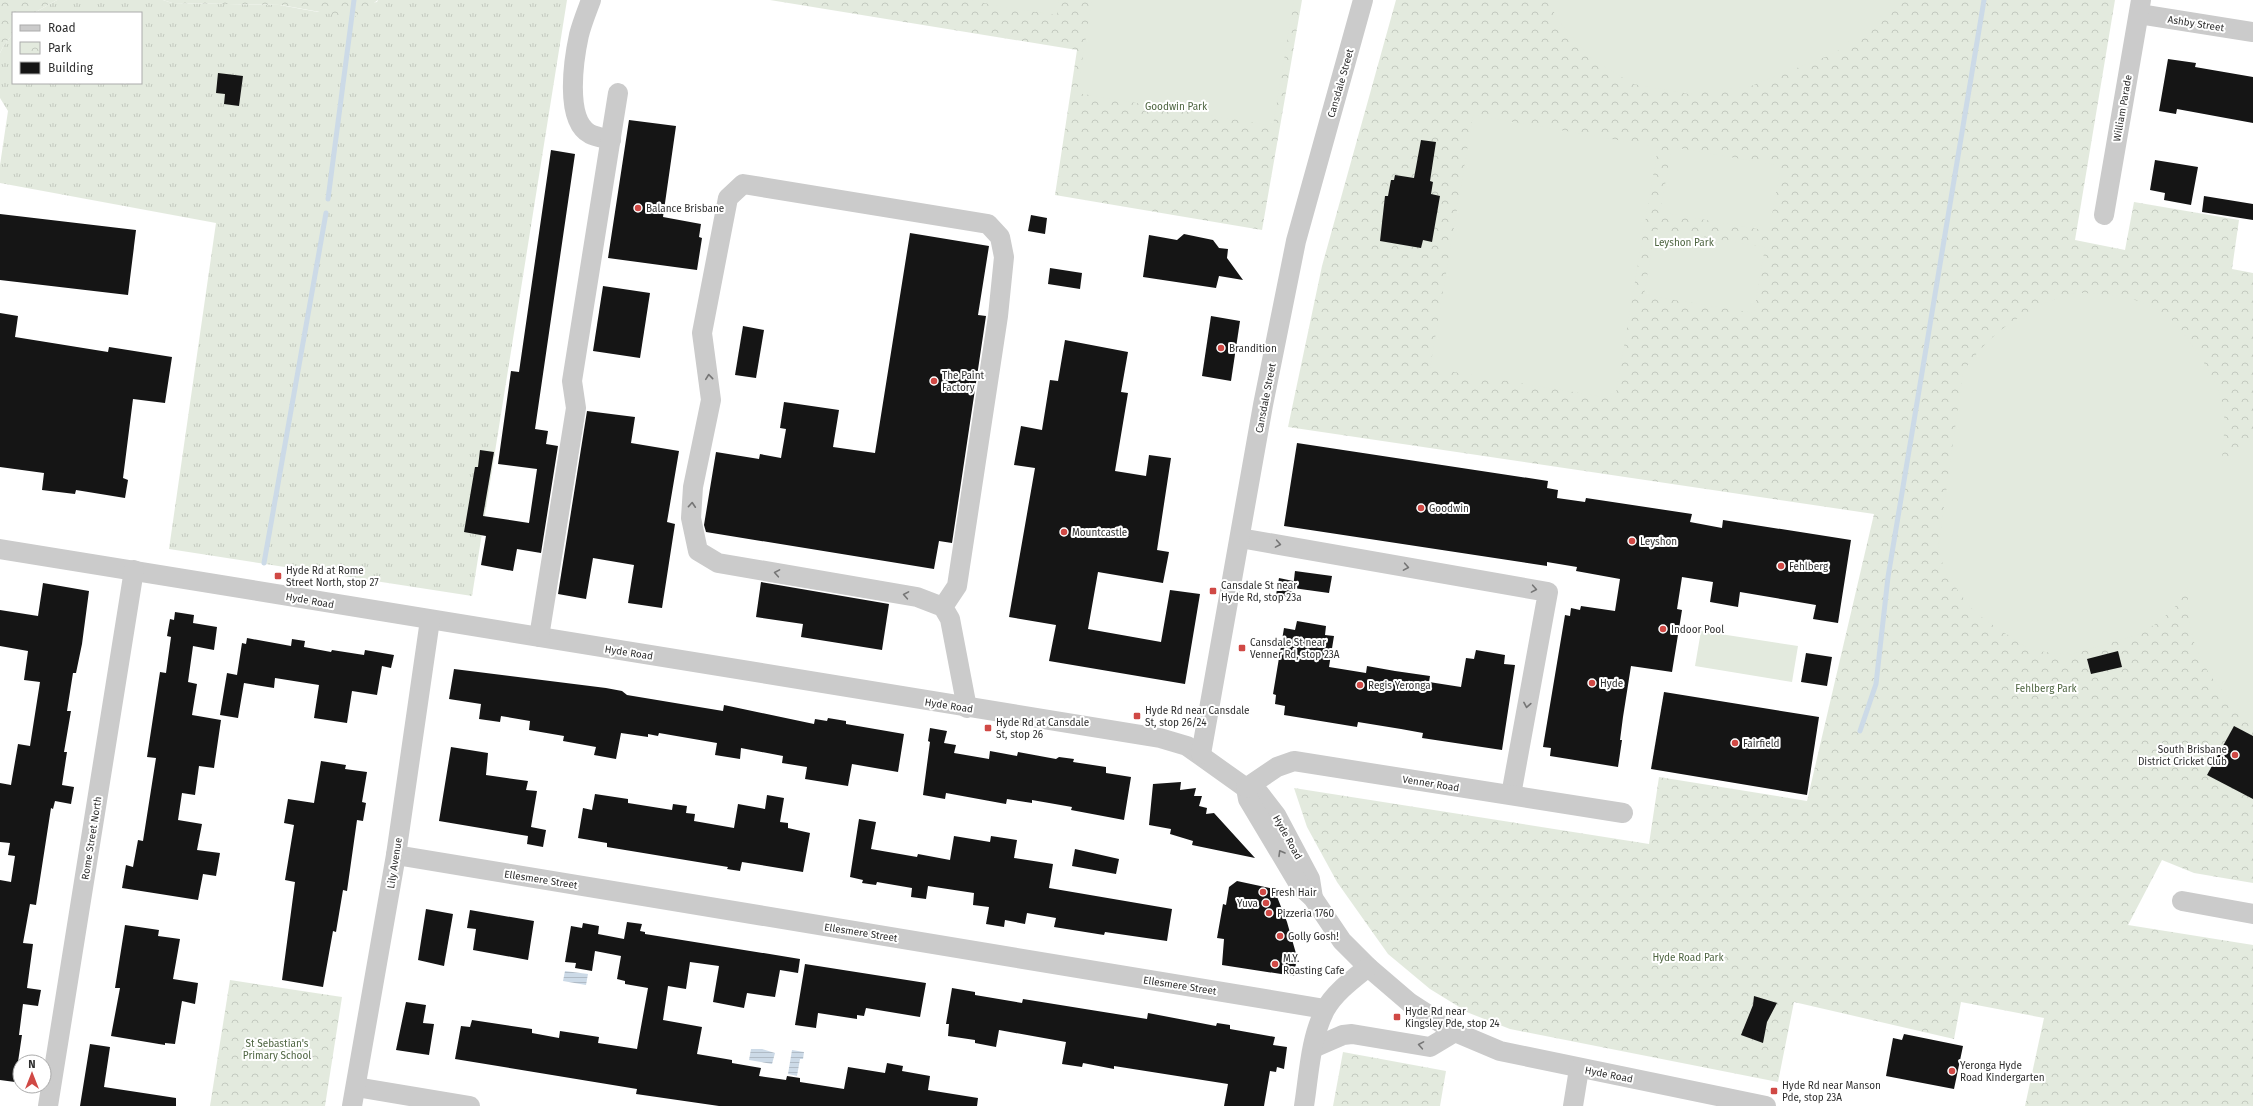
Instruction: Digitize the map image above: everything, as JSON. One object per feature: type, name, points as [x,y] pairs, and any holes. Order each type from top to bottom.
[{"type":"street","points":[[591,0],[579,34],[573,80],[574,105],[581,125],[590,134],[610,140]]},
{"type":"street","name":"Cansdale Street","points":[[1201,754],[1263,405],[1296,241],[1363,0]]},
{"type":"street","name":"Ashby Street","points":[[2140,7],[2253,32]]},
{"type":"street","name":"William Parade","points":[[2104,215],[2140,7]]},
{"type":"street","points":[[539,637],[576,408],[572,381],[618,93]]},
{"type":"street","points":[[943,607],[957,586],[998,316],[1004,257],[1000,237],[988,224],[759,185],[743,184],[728,198],[702,333],[711,400],[693,487],[691,518],[698,551],[718,563],[917,597],[943,607],[950,619],[968,708]]},
{"type":"street","points":[[1240,538],[1548,592],[1511,795]]},
{"type":"street","name":"Hyde Road","points":[[0,549],[968,708],[1140,734],[1187,746],[1201,754],[1246,788],[1260,793],[1276,814],[1310,879],[1313,898],[1342,940],[1368,967],[1410,1003],[1455,1032],[1500,1051],[1579,1069],[1766,1106]]},
{"type":"street","name":"Rome Street North","points":[[48,1106],[134,570]]},
{"type":"street","name":"Lily Avenue","points":[[354,1097],[396,855],[430,620]]},
{"type":"street","name":"Venner Road","points":[[1246,788],[1277,767],[1294,761],[1623,813]]},
{"type":"street","name":"Ellesmere Street","points":[[396,855],[1326,1009]]},
{"type":"street","points":[[2182,901],[2253,914]]},
{"type":"street","points":[[1304,1106],[1313,1048],[1326,1009],[1341,990],[1368,967]]},
{"type":"street","points":[[1313,1048],[1343,1035],[1352,1034],[1430,1047],[1455,1032]]},
{"type":"street","points":[[1573,1106],[1579,1069]]},
{"type":"street","points":[[354,1097],[470,1106]]},
{"type":"green space","points":[[0,0],[57,0],[36,12],[12,12],[12,35],[0,53]]},
{"type":"green space","points":[[57,0],[163,0],[172,3],[280,5],[318,12],[377,2],[378,0],[567,0],[472,596],[169,549],[216,223],[0,183],[0,165],[8,111],[0,98],[0,53],[12,35],[12,84],[142,84],[142,12],[36,12]]},
{"type":"green space","points":[[163,0],[378,0],[353,18],[281,5],[172,3]]},
{"type":"green space","name":"Goodwin Park","points":[[770,0],[1302,0],[1262,230],[1055,195],[1077,50]]},
{"type":"green space","points":[[969,0],[1012,0],[1010,8]]},
{"type":"green space","points":[[1017,0],[1059,0],[1057,15],[1016,9]]},
{"type":"green space","points":[[1092,0],[1294,0],[1273,126],[1077,93]]},
{"type":"green space","points":[[1396,0],[2115,0],[2075,240],[2125,250],[2134,202],[2239,220],[2232,269],[2253,273],[2253,883],[2194,873],[2162,860],[2128,925],[2253,945],[2253,1106],[2025,1106],[2044,1018],[1961,1002],[1954,1039],[1794,1002],[1778,1082],[1510,1029],[1469,1013],[1430,989],[1388,954],[1337,882],[1307,827],[1294,788],[1649,844],[1659,777],[1807,801],[1874,514],[1288,427],[1322,266]]},
{"type":"green space","points":[[1550,0],[1894,0],[1880,17],[1835,53],[1751,86],[1689,94],[1633,84],[1592,59],[1556,18]]},
{"type":"green space","points":[[1473,115],[1658,147],[1615,399],[1430,368]]},
{"type":"green space","points":[[1672,147],[1781,166],[1769,231],[1660,212]]},
{"type":"green space","name":"Leyshon Park","points":[[1655,229],[1765,247],[1754,313],[1644,295]]},
{"type":"green space","points":[[2075,293],[2111,295],[2136,300],[2147,304],[2172,320],[2186,336],[2209,370],[2219,391],[2224,415],[2222,471],[2253,440],[2253,719],[2220,688],[2210,675],[2196,648],[2189,618],[2187,585],[2180,601],[2170,612],[2154,625],[2137,635],[2069,655],[2030,650],[1984,619],[1970,607],[1946,574],[1938,549],[1963,372],[1985,345],[2012,322],[2042,304]]},
{"type":"green space","points":[[1701,631],[1798,646],[1792,682],[1695,666]]},
{"type":"green space","name":"St Sebastian's Primary School","points":[[230,980],[342,997],[325,1106],[210,1106]]},
{"type":"green space","points":[[1343,1052],[1446,1071],[1440,1106],[1333,1106]]},
{"type":"water","points":[[565,971],[588,974],[586,985],[563,981]]},
{"type":"water","points":[[751,1049],[762,1049],[775,1053],[772,1064],[749,1060]]},
{"type":"water","points":[[792,1050],[804,1052],[803,1059],[800,1059],[797,1076],[788,1074]]},
{"type":"building","points":[[2168,59],[2196,63],[2195,67],[2253,77],[2253,123],[2177,109],[2176,114],[2159,111]]},
{"type":"building","points":[[218,73],[243,76],[239,106],[224,104],[225,94],[216,93]]},
{"type":"building","points":[[629,120],[676,126],[663,217],[701,224],[699,237],[702,238],[697,270],[608,258]]},
{"type":"building","points":[[1421,140],[1436,142],[1430,181],[1433,182],[1431,194],[1440,196],[1432,242],[1423,240],[1421,248],[1380,241],[1385,196],[1388,196],[1391,180],[1394,180],[1395,175],[1414,178]]},
{"type":"building","points":[[551,150],[575,154],[535,429],[548,431],[546,444],[558,446],[541,553],[517,549],[513,571],[481,565],[486,536],[464,532],[475,467],[478,467],[480,450],[494,452],[483,516],[529,523],[537,469],[498,464],[511,371],[519,372]]},
{"type":"building","points":[[2155,160],[2198,167],[2191,205],[2164,200],[2165,193],[2150,190]]},
{"type":"building","points":[[2204,196],[2253,204],[2253,220],[2202,212]]},
{"type":"building","points":[[0,214],[136,230],[128,295],[0,280]]},
{"type":"building","points":[[1031,215],[1047,218],[1045,234],[1028,231]]},
{"type":"building","name":"The Paint Factory","points":[[910,233],[989,246],[978,315],[986,316],[952,543],[939,541],[934,569],[706,532],[704,525],[716,452],[759,459],[760,454],[781,458],[786,429],[780,428],[784,402],[839,410],[833,447],[875,453]]},
{"type":"building","points":[[1184,234],[1213,240],[1219,248],[1228,249],[1227,258],[1243,280],[1219,276],[1216,288],[1143,277],[1149,235],[1177,240]]},
{"type":"building","points":[[1050,268],[1082,273],[1080,289],[1048,284]]},
{"type":"building","points":[[603,286],[650,293],[640,358],[593,351]]},
{"type":"building","points":[[0,313],[18,316],[15,337],[108,352],[109,347],[172,357],[165,403],[133,399],[123,478],[128,480],[125,498],[76,490],[75,494],[42,490],[44,473],[0,467]]},
{"type":"building","name":"Brandition","points":[[1211,316],[1240,321],[1231,381],[1202,376]]},
{"type":"building","points":[[743,326],[764,330],[756,378],[735,375]]},
{"type":"building","name":"Mountcastle","points":[[1065,340],[1128,352],[1121,392],[1128,393],[1115,471],[1146,476],[1149,455],[1171,458],[1157,550],[1169,552],[1163,583],[1098,572],[1088,629],[1161,642],[1170,590],[1200,594],[1185,684],[1049,661],[1056,625],[1009,617],[1035,468],[1014,465],[1021,426],[1042,430],[1050,380],[1058,381]]},
{"type":"building","points":[[587,411],[635,417],[631,443],[679,451],[667,522],[675,524],[662,608],[628,603],[634,565],[593,558],[586,599],[558,594]]},
{"type":"building","points":[[1297,443],[1548,481],[1547,488],[1558,490],[1557,498],[1585,502],[1586,498],[1692,514],[1690,522],[1722,528],[1723,520],[1851,540],[1838,623],[1813,619],[1816,605],[1740,592],[1738,607],[1710,602],[1713,582],[1682,577],[1677,609],[1682,610],[1672,672],[1631,666],[1620,740],[1622,740],[1618,767],[1550,756],[1551,748],[1543,747],[1565,615],[1570,616],[1571,608],[1580,610],[1581,606],[1615,611],[1620,579],[1576,571],[1577,567],[1547,562],[1547,566],[1284,526]]},
{"type":"building","points":[[1295,571],[1332,576],[1329,593],[1293,588]]},
{"type":"building","points":[[1279,578],[1293,581],[1291,597],[1276,595]]},
{"type":"building","points":[[761,582],[889,604],[882,650],[801,637],[803,624],[756,617]]},
{"type":"building","points":[[43,583],[89,591],[82,644],[76,673],[73,673],[67,711],[71,711],[64,752],[67,752],[62,785],[74,787],[71,804],[55,801],[53,809],[51,808],[36,905],[30,904],[23,943],[33,944],[27,988],[41,990],[38,1006],[23,1004],[19,1035],[22,1035],[19,1054],[12,1054],[12,1082],[0,1080],[0,880],[11,882],[15,856],[8,855],[10,843],[0,842],[0,783],[11,785],[18,744],[30,746],[40,682],[24,680],[28,651],[0,646],[0,610],[38,616]]},
{"type":"building","points":[[175,612],[194,615],[193,623],[217,627],[214,650],[193,646],[188,682],[197,684],[192,715],[221,720],[214,768],[199,766],[195,795],[182,793],[178,820],[202,824],[197,850],[220,853],[216,876],[203,874],[198,900],[122,888],[126,865],[133,867],[138,840],[143,841],[156,758],[147,757],[160,672],[166,673],[171,637],[167,636],[170,619],[174,620]]},
{"type":"building","name":"Regis Yeronga","points":[[1297,621],[1326,626],[1325,635],[1334,636],[1329,667],[1366,673],[1367,666],[1430,676],[1429,682],[1461,687],[1466,658],[1474,659],[1476,650],[1505,655],[1504,664],[1515,665],[1502,750],[1422,738],[1423,733],[1358,722],[1357,727],[1284,715],[1285,706],[1275,704],[1276,695],[1273,694],[1284,628],[1295,630]]},
{"type":"building","points":[[247,638],[291,646],[292,639],[305,641],[304,647],[331,652],[332,650],[364,655],[365,650],[394,655],[391,668],[382,666],[377,695],[352,691],[347,723],[314,718],[319,685],[275,678],[274,688],[244,683],[238,718],[220,715],[227,673],[237,675],[242,643],[246,644]]},
{"type":"building","points":[[2118,651],[2122,667],[2091,674],[2087,659]]},
{"type":"building","points":[[1806,653],[1832,657],[1827,686],[1801,682]]},
{"type":"building","points":[[454,669],[606,688],[622,691],[627,695],[723,711],[724,705],[814,724],[815,719],[827,721],[828,718],[846,721],[846,724],[904,734],[898,772],[852,764],[848,786],[805,779],[807,767],[782,763],[783,756],[741,748],[740,759],[715,755],[717,743],[659,733],[658,736],[648,734],[648,737],[621,733],[616,759],[594,755],[596,747],[563,741],[564,736],[529,730],[530,721],[501,716],[500,722],[479,719],[481,704],[449,699]]},
{"type":"building","name":"Fairfield","points":[[1664,692],[1819,717],[1807,795],[1651,769]]},
{"type":"building","name":"South Brisbane District Cricket Club","points":[[2234,726],[2253,736],[2253,799],[2207,775]]},
{"type":"building","points":[[930,728],[947,731],[944,743],[956,745],[954,753],[989,759],[990,751],[1017,756],[1018,752],[1056,759],[1059,757],[1074,759],[1073,762],[1106,767],[1106,773],[1131,777],[1124,820],[1071,810],[1072,807],[1032,800],[1032,803],[1007,799],[1006,804],[946,793],[945,799],[923,795],[930,742],[928,741]]},
{"type":"building","points":[[451,747],[488,753],[486,775],[528,781],[526,790],[537,791],[531,827],[546,830],[543,847],[527,844],[528,836],[439,821]]},
{"type":"building","points":[[321,761],[346,765],[345,769],[367,772],[362,802],[366,803],[363,821],[357,820],[347,891],[343,890],[336,932],[333,931],[323,987],[282,980],[295,882],[285,880],[294,825],[284,823],[288,799],[314,803]]},
{"type":"building","points":[[1181,782],[1180,790],[1196,788],[1194,796],[1202,796],[1199,806],[1207,808],[1206,814],[1214,813],[1255,858],[1192,845],[1193,841],[1170,834],[1171,829],[1149,825],[1153,784]]},
{"type":"building","points":[[595,794],[628,799],[628,803],[672,810],[673,804],[687,806],[686,813],[695,814],[694,821],[734,828],[738,804],[765,809],[767,795],[784,798],[780,822],[788,823],[788,828],[810,833],[803,872],[742,862],[740,871],[727,869],[728,867],[607,847],[607,843],[578,838],[583,808],[592,810]]},
{"type":"building","points":[[859,819],[876,822],[871,849],[917,857],[918,854],[950,860],[954,836],[990,842],[991,836],[1017,840],[1014,858],[1053,864],[1049,888],[1172,909],[1167,941],[1105,932],[1104,935],[1054,927],[1056,918],[1027,913],[1025,924],[1005,920],[1004,927],[986,924],[989,907],[973,905],[974,893],[928,886],[926,899],[911,897],[912,888],[877,882],[876,885],[862,883],[863,880],[850,877]]},
{"type":"building","points":[[1075,849],[1119,859],[1116,874],[1072,866]]},
{"type":"building","points":[[1237,881],[1274,889],[1287,922],[1297,957],[1294,976],[1222,965],[1224,939],[1217,938],[1223,904],[1226,905],[1229,887]]},
{"type":"building","points":[[426,909],[453,914],[444,966],[418,960]]},
{"type":"building","points":[[470,910],[534,921],[528,960],[473,950],[476,929],[467,928]]},
{"type":"building","points":[[627,922],[642,924],[640,931],[645,932],[645,934],[800,959],[798,973],[780,970],[775,997],[747,993],[744,1008],[713,1002],[719,966],[690,962],[686,989],[668,986],[663,1020],[702,1027],[697,1054],[732,1060],[732,1063],[761,1068],[759,1076],[786,1080],[787,1076],[800,1078],[800,1082],[844,1089],[848,1067],[885,1073],[887,1063],[903,1066],[902,1071],[930,1076],[928,1090],[978,1098],[977,1106],[719,1106],[636,1094],[637,1089],[455,1059],[461,1026],[470,1027],[472,1020],[532,1029],[532,1033],[559,1038],[560,1031],[599,1037],[598,1043],[637,1049],[648,988],[625,984],[625,981],[617,979],[621,956],[595,951],[592,971],[575,968],[576,963],[565,962],[571,926],[582,928],[583,923],[599,926],[598,934],[624,939]]},
{"type":"building","points":[[125,925],[159,930],[158,936],[180,939],[173,979],[198,983],[195,1004],[182,1001],[175,1044],[165,1043],[165,1045],[111,1036],[120,988],[115,988]]},
{"type":"building","points":[[805,964],[926,983],[920,1017],[866,1008],[864,1016],[857,1015],[857,1019],[818,1013],[816,1028],[795,1025]]},
{"type":"building","points":[[952,988],[975,992],[975,995],[1022,1003],[1023,999],[1147,1019],[1148,1013],[1216,1026],[1217,1023],[1230,1025],[1230,1029],[1275,1037],[1273,1045],[1287,1047],[1284,1069],[1277,1067],[1276,1072],[1270,1071],[1264,1106],[1224,1106],[1228,1084],[1114,1066],[1114,1069],[1083,1063],[1082,1067],[1062,1064],[1066,1042],[999,1030],[996,1047],[975,1043],[975,1040],[948,1036],[949,1024],[946,1024]]},
{"type":"building","points":[[1754,996],[1777,1003],[1767,1022],[1763,1043],[1741,1035],[1753,1005]]},
{"type":"building","points":[[406,1002],[426,1005],[423,1023],[434,1024],[429,1055],[396,1050]]},
{"type":"building","points":[[1904,1034],[1963,1046],[1954,1089],[1886,1076],[1893,1038],[1902,1040]]},
{"type":"building","points":[[90,1044],[110,1047],[104,1087],[176,1098],[176,1106],[80,1106]]},
{"type":"waterway","points":[[328,199],[354,0]]},
{"type":"waterway","points":[[1860,731],[1876,684],[1888,577],[1984,0]]},
{"type":"waterway","points":[[264,563],[326,213]]},
{"type":"place","name":"Balance Brisbane","points":[[638,208]]},
{"type":"place","name":"Brandition","points":[[1221,348]]},
{"type":"place","name":"The Paint Factory","points":[[934,381]]},
{"type":"place","name":"Goodwin","points":[[1421,508]]},
{"type":"place","name":"Mountcastle","points":[[1064,532]]},
{"type":"place","name":"Leyshon","points":[[1632,541]]},
{"type":"place","name":"Fehlberg","points":[[1781,566]]},
{"type":"place","name":"Hyde Rd at Rome Street North, stop 27","points":[[278,576]]},
{"type":"place","name":"Cansdale St near Hyde Rd, stop 23a","points":[[1213,591]]},
{"type":"place","name":"Indoor Pool","points":[[1663,629]]},
{"type":"place","name":"Cansdale St near Venner Rd, stop 23A","points":[[1242,648]]},
{"type":"place","name":"Hyde","points":[[1592,683]]},
{"type":"place","name":"Regis Yeronga","points":[[1360,685]]},
{"type":"place","name":"Hyde Rd near Cansdale St, stop 26/24","points":[[1137,716]]},
{"type":"place","name":"Hyde Rd at Cansdale St, stop 26","points":[[988,728]]},
{"type":"place","name":"Fairfield","points":[[1735,743]]},
{"type":"place","name":"South Brisbane District Cricket Club","points":[[2235,755]]},
{"type":"place","name":"Fresh Hair","points":[[1263,892]]},
{"type":"place","name":"Yuva","points":[[1266,903]]},
{"type":"place","name":"Pizzeria 1760","points":[[1269,913]]},
{"type":"place","name":"Golly Gosh!","points":[[1280,936]]},
{"type":"place","name":"M.Y. Roasting Cafe","points":[[1275,964]]},
{"type":"place","name":"Hyde Rd near Kingsley Pde, stop 24","points":[[1397,1017]]},
{"type":"place","name":"Yeronga Hyde Road Kindergarten","points":[[1952,1071]]},
{"type":"place","name":"Hyde Rd near Manson Pde, stop 23A","points":[[1774,1091]]},
{"type":"park label","name":"Fehlberg Park","points":[[2046,688]]},
{"type":"park label","name":"Hyde Road Park","points":[[1688,957]]}]
